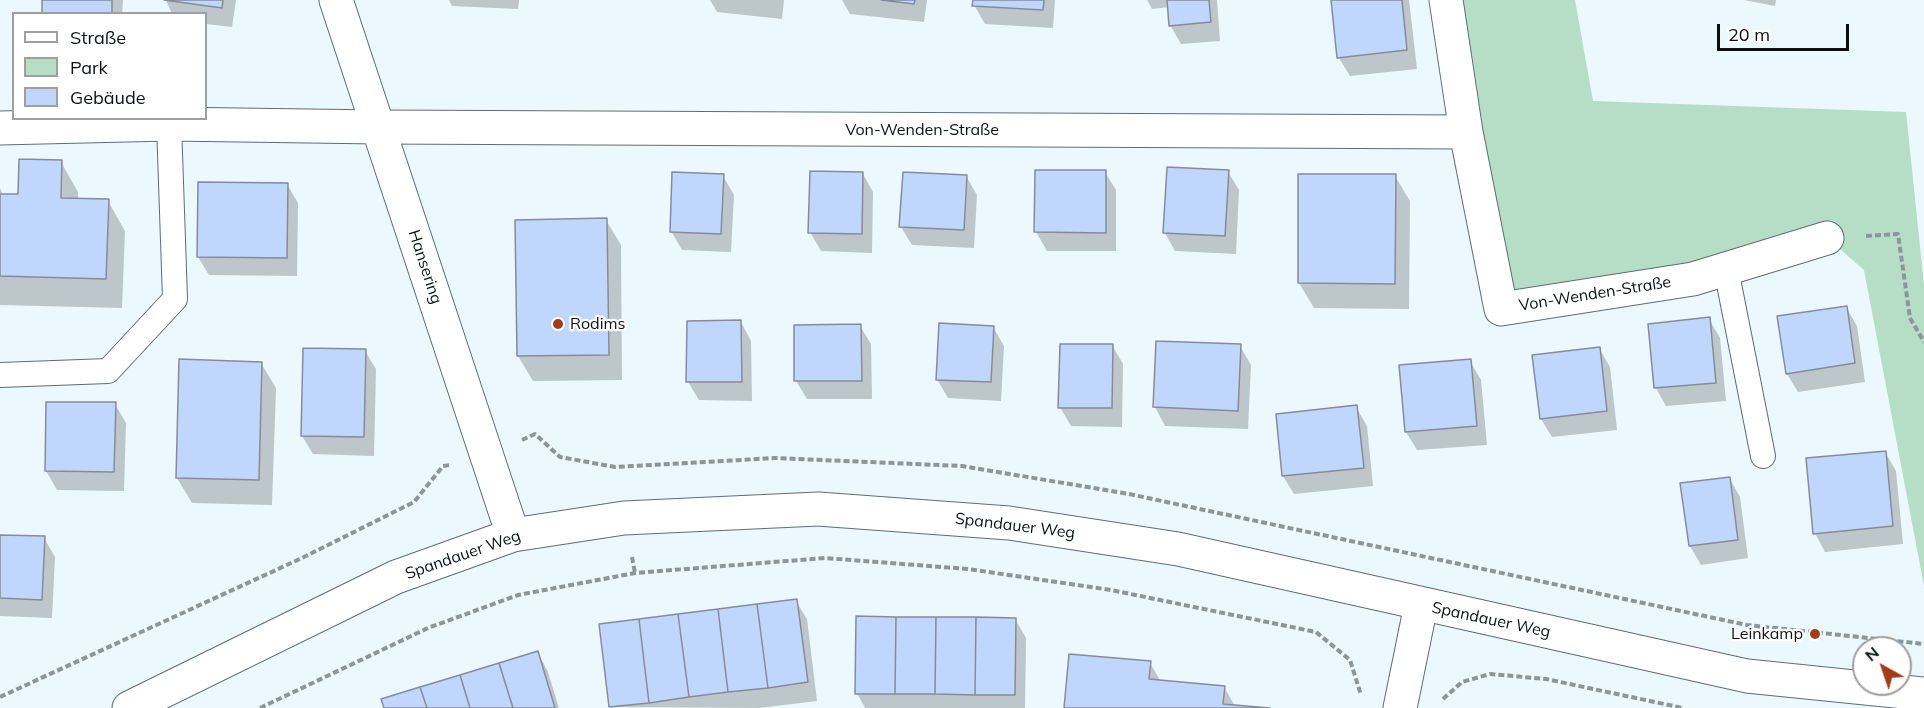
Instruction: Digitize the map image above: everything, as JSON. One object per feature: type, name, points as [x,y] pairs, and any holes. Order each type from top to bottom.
[{"type":"street","name":"Hansering","points":[[336,0],[513,535]]},
{"type":"street","name":"Von-Wenden-Straße","points":[[1446,0],[1466,132],[1501,309],[1693,279],[1827,238]]},
{"type":"street","name":"Von-Wenden-Straße","points":[[0,128],[169,124],[379,128],[1466,132]]},
{"type":"street","name":"Spandauer Weg","points":[[129,708],[396,577],[513,535],[624,518],[818,509],[1009,523],[1178,549],[1747,676],[1924,694]]},
{"type":"street","points":[[1400,706],[1421,605]]},
{"type":"lane","points":[[0,375],[108,371],[175,299],[169,124]]},
{"type":"lane","points":[[1726,269],[1763,456]]},
{"type":"path","points":[[1827,238],[1898,234],[1910,318],[1924,342]]},
{"type":"path","points":[[260,708],[428,628],[519,595],[635,573],[825,558],[968,569],[1101,589],[1316,632],[1350,660],[1362,698],[1400,706],[1435,707],[1462,682],[1490,674],[1546,679],[1683,708]]},
{"type":"green space","points":[[1446,0],[1575,0],[1593,101],[1906,112],[1924,285],[1924,586],[1864,270],[1827,238],[1501,309]]},
{"type":"building","points":[[42,0],[112,0],[112,12],[42,12]]},
{"type":"building","points":[[164,0],[223,0],[222,8]]},
{"type":"building","points":[[881,0],[915,0],[914,4]]},
{"type":"building","points":[[973,0],[1044,0],[1043,10],[972,6]]},
{"type":"building","points":[[1167,0],[1209,0],[1211,22],[1169,26]]},
{"type":"building","points":[[1331,0],[1402,0],[1407,50],[1337,58]]},
{"type":"building","points":[[19,159],[62,160],[61,198],[109,199],[106,279],[0,276],[0,194],[18,194]]},
{"type":"building","points":[[1167,167],[1229,170],[1225,236],[1163,233]]},
{"type":"building","points":[[1035,170],[1106,170],[1106,233],[1034,232]]},
{"type":"building","points":[[810,171],[863,172],[862,234],[808,233]]},
{"type":"building","points":[[672,172],[724,174],[721,234],[670,232]]},
{"type":"building","points":[[903,172],[967,175],[964,230],[899,227]]},
{"type":"building","points":[[1298,174],[1396,174],[1395,284],[1298,283]]},
{"type":"building","points":[[198,182],[288,183],[287,258],[197,257]]},
{"type":"building","points":[[607,218],[609,355],[517,356],[515,220]]},
{"type":"building","points":[[1847,306],[1855,363],[1786,374],[1777,316]]},
{"type":"building","points":[[1710,317],[1716,383],[1654,388],[1648,324]]},
{"type":"building","points":[[741,320],[742,382],[686,382],[687,321]]},
{"type":"building","points":[[939,323],[994,326],[991,382],[936,380]]},
{"type":"building","points":[[861,324],[862,381],[794,381],[794,325]]},
{"type":"building","points":[[1156,341],[1241,344],[1238,411],[1153,407]]},
{"type":"building","points":[[1060,344],[1113,344],[1112,408],[1058,408]]},
{"type":"building","points":[[1600,347],[1607,411],[1540,419],[1532,355]]},
{"type":"building","points":[[303,348],[366,349],[364,437],[301,436]]},
{"type":"building","points":[[179,359],[262,362],[259,480],[176,478]]},
{"type":"building","points":[[1471,359],[1477,426],[1405,432],[1399,365]]},
{"type":"building","points":[[46,402],[116,402],[114,472],[45,471]]},
{"type":"building","points":[[1357,405],[1364,468],[1282,476],[1276,414]]},
{"type":"building","points":[[1886,451],[1893,526],[1813,534],[1806,458]]},
{"type":"building","points":[[1730,477],[1738,540],[1689,546],[1680,483]]},
{"type":"building","points":[[0,535],[45,536],[42,600],[0,598]]},
{"type":"building","points":[[797,599],[808,682],[768,688],[757,604]]},
{"type":"building","points":[[757,604],[768,688],[728,692],[718,609]]},
{"type":"building","points":[[718,609],[728,692],[689,697],[678,614]]},
{"type":"building","points":[[678,614],[689,697],[649,703],[639,619]]},
{"type":"building","points":[[856,616],[896,617],[895,694],[855,694]]},
{"type":"building","points":[[896,617],[936,617],[935,694],[895,694]]},
{"type":"building","points":[[936,617],[976,617],[975,695],[935,694]]},
{"type":"building","points":[[976,617],[1016,618],[1015,695],[975,695]]},
{"type":"building","points":[[639,619],[649,703],[609,707],[599,624]]},
{"type":"building","points":[[538,651],[555,708],[513,708],[499,663]]},
{"type":"building","points":[[1069,654],[1151,661],[1149,679],[1225,686],[1223,704],[1270,708],[1064,708]]},
{"type":"building","points":[[499,663],[513,708],[470,708],[460,675]]},
{"type":"building","points":[[460,675],[470,708],[427,708],[420,687]]},
{"type":"building","points":[[420,687],[427,708],[384,708],[381,699]]},
{"type":"place","name":"Rodims","points":[[558,324]]},
{"type":"place","name":"Leinkamp","points":[[1815,634]]}]
